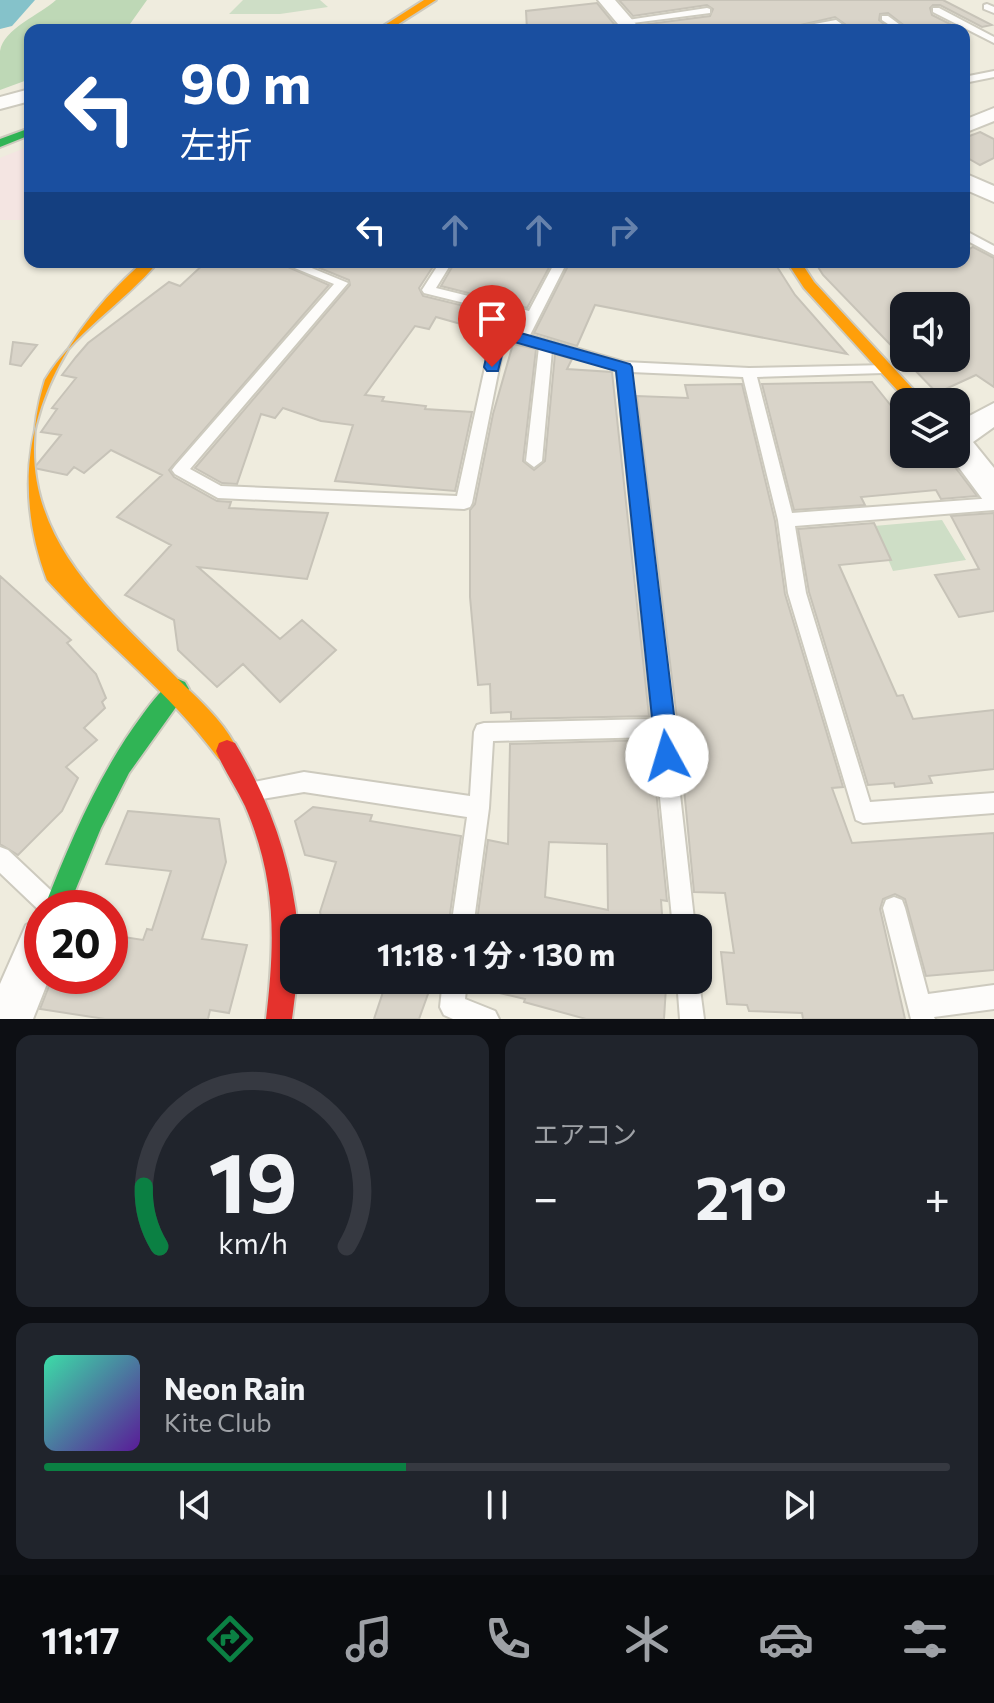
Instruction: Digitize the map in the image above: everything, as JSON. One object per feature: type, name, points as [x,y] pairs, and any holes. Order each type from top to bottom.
[{"type":"street","points":[[392,24],[431,0]]},
{"type":"street","points":[[606,0],[626,24]]},
{"type":"street","points":[[1,103],[24,97]]},
{"type":"street","points":[[970,124],[994,114]]},
{"type":"street","points":[[0,143],[24,133]]},
{"type":"street","points":[[970,183],[994,195]]},
{"type":"street","points":[[145,268],[50,360],[26,395],[6,433],[14,513],[35,553],[178,689],[218,739],[251,791],[270,840],[280,897],[286,954],[279,1019]]},
{"type":"street","points":[[798,268],[809,285],[903,388]]},
{"type":"street","points":[[970,430],[994,413]]},
{"type":"street","points":[[970,459],[994,491]]},
{"type":"street","points":[[62,890],[99,799],[152,713],[178,689]]},
{"type":"street","points":[[9,1019],[24,984]]},
{"type":"lane","points":[[936,10],[963,24]]},
{"type":"lane","points":[[639,24],[707,11]]},
{"type":"lane","points":[[885,18],[894,24]]},
{"type":"lane","points":[[970,28],[994,40]]},
{"type":"lane","points":[[970,71],[979,77]]},
{"type":"lane","points":[[970,79],[994,74]]},
{"type":"lane","points":[[970,237],[994,251]]},
{"type":"lane","points":[[302,268],[342,283],[180,470],[218,492],[464,503],[498,340],[510,335],[624,367],[688,373],[884,368]]},
{"type":"lane","points":[[442,268],[428,290],[533,316]]},
{"type":"lane","points":[[522,337],[558,268]]},
{"type":"lane","points":[[534,461],[546,344]]},
{"type":"lane","points":[[624,367],[683,914]]},
{"type":"lane","points":[[749,373],[786,520],[797,593],[863,813],[994,803]]},
{"type":"lane","points":[[786,520],[994,504]]},
{"type":"lane","points":[[464,914],[479,808],[484,732],[665,728]]},
{"type":"lane","points":[[251,791],[304,782],[479,808]]},
{"type":"lane","points":[[0,858],[35,890]]},
{"type":"lane","points":[[894,908],[921,1013],[994,997]]},
{"type":"lane","points":[[453,994],[452,1007],[487,1019]]},
{"type":"lane","points":[[690,994],[692,1019]]},
{"type":"shaded area","points":[[24,148],[24,220],[0,220],[0,158]]},
{"type":"green space","points":[[56,0],[147,0],[130,24],[24,24],[24,81],[0,90],[0,51],[3,43],[15,29]]},
{"type":"green space","points":[[243,0],[320,0],[328,7],[280,14],[229,14]]},
{"type":"green space","points":[[942,520],[966,560],[893,571],[874,526]]},
{"type":"building","points":[[619,0],[943,0],[992,25],[982,27],[940,5],[930,8],[932,15],[950,24],[902,24],[888,13],[880,14],[879,20],[884,24],[845,24],[835,17],[805,24],[649,24],[710,16],[713,9],[707,5],[633,16]]},
{"type":"building","points":[[597,3],[614,24],[527,24],[526,11]]},
{"type":"building","points":[[980,132],[994,139],[994,158],[980,165],[970,159],[970,136]]},
{"type":"building","points":[[973,247],[994,258],[994,387],[976,375],[948,388],[932,388],[917,372],[970,372],[970,292],[890,292],[890,344],[819,268],[970,268],[970,249]]},
{"type":"building","points":[[200,268],[291,268],[329,285],[169,470],[174,477],[217,501],[231,502],[229,508],[328,513],[307,579],[198,567],[280,639],[302,620],[336,650],[280,702],[243,664],[217,687],[178,650],[174,620],[125,595],[171,545],[117,517],[162,475],[111,450],[84,473],[74,467],[67,475],[34,468],[61,435],[41,432],[57,409],[52,408],[76,378],[62,375],[76,357],[88,343],[169,282],[180,286]]},
{"type":"building","points":[[320,268],[432,268],[419,288],[423,296],[521,320],[516,329],[505,329],[496,334],[436,317],[429,329],[415,326],[365,395],[384,397],[382,401],[426,406],[425,409],[472,412],[455,491],[335,481],[353,425],[321,421],[283,408],[275,418],[261,414],[237,484],[222,483],[195,468],[350,285],[349,280]]},
{"type":"building","points":[[452,268],[549,268],[527,308],[441,286]]},
{"type":"building","points":[[567,268],[778,268],[795,295],[847,354],[595,305],[577,346],[534,333]]},
{"type":"building","points":[[13,342],[37,345],[21,366],[10,364]]},
{"type":"building","points":[[513,344],[536,349],[523,461],[534,470],[545,461],[555,354],[572,359],[567,369],[612,372],[649,716],[511,719],[511,712],[491,713],[490,684],[478,685],[470,597],[470,510],[475,504],[493,414]]},
{"type":"building","points":[[872,382],[890,404],[890,468],[956,468],[977,496],[941,499],[936,490],[861,497],[865,505],[794,510],[762,384]]},
{"type":"building","points":[[742,384],[775,521],[785,594],[843,787],[832,788],[852,843],[994,833],[994,970],[926,976],[905,899],[895,894],[883,899],[880,909],[905,1019],[803,1019],[802,1013],[749,1011],[747,1005],[727,1004],[721,952],[734,953],[725,893],[694,892],[678,727],[637,396],[688,398],[685,385]]},
{"type":"building","points":[[994,513],[994,611],[959,617],[935,575],[979,569],[951,516]]},
{"type":"building","points":[[874,523],[891,560],[839,565],[897,696],[903,695],[913,719],[994,710],[994,769],[929,776],[932,783],[895,787],[894,783],[868,785],[809,592],[798,529]]},
{"type":"building","points":[[0,576],[71,640],[67,643],[96,674],[106,698],[102,702],[105,708],[84,728],[97,740],[66,767],[78,778],[62,811],[18,855],[0,844]]},
{"type":"building","points":[[651,740],[667,901],[661,900],[662,914],[478,914],[488,840],[508,844],[510,744]],"holes":[[[549,842],[607,844],[608,910],[545,897]]]},
{"type":"building","points":[[313,807],[372,815],[370,821],[461,836],[450,914],[320,914],[336,862],[305,855],[295,821]]},
{"type":"building","points":[[128,811],[219,819],[226,862],[202,939],[247,945],[229,1013],[210,1010],[208,1019],[105,1019],[40,1009],[46,994],[128,994],[128,938],[143,940],[147,929],[152,930],[171,871],[106,864]]},
{"type":"building","points":[[382,994],[428,994],[419,1019],[374,1019]]},
{"type":"building","points":[[503,994],[666,994],[664,1019],[586,1019],[524,1002],[525,999]]},
{"type":"waterway","points":[[0,19],[18,0]]},
{"type":"traffic: fast","points":[[0,143],[24,133]]},
{"type":"traffic: fast","points":[[63,890],[92,820],[121,765],[178,689]]},
{"type":"traffic: slow","points":[[392,24],[431,0]]},
{"type":"traffic: slow","points":[[144,268],[80,327],[40,376],[25,403],[15,432],[10,483],[17,517],[42,561],[171,685],[227,751]]},
{"type":"traffic: slow","points":[[798,268],[809,285],[904,388]]},
{"type":"traffic: jam","points":[[227,751],[253,798],[278,876],[286,930],[279,1019]]},
{"type":"route","points":[[492,367],[498,340],[510,335],[624,367],[667,756]]}]
